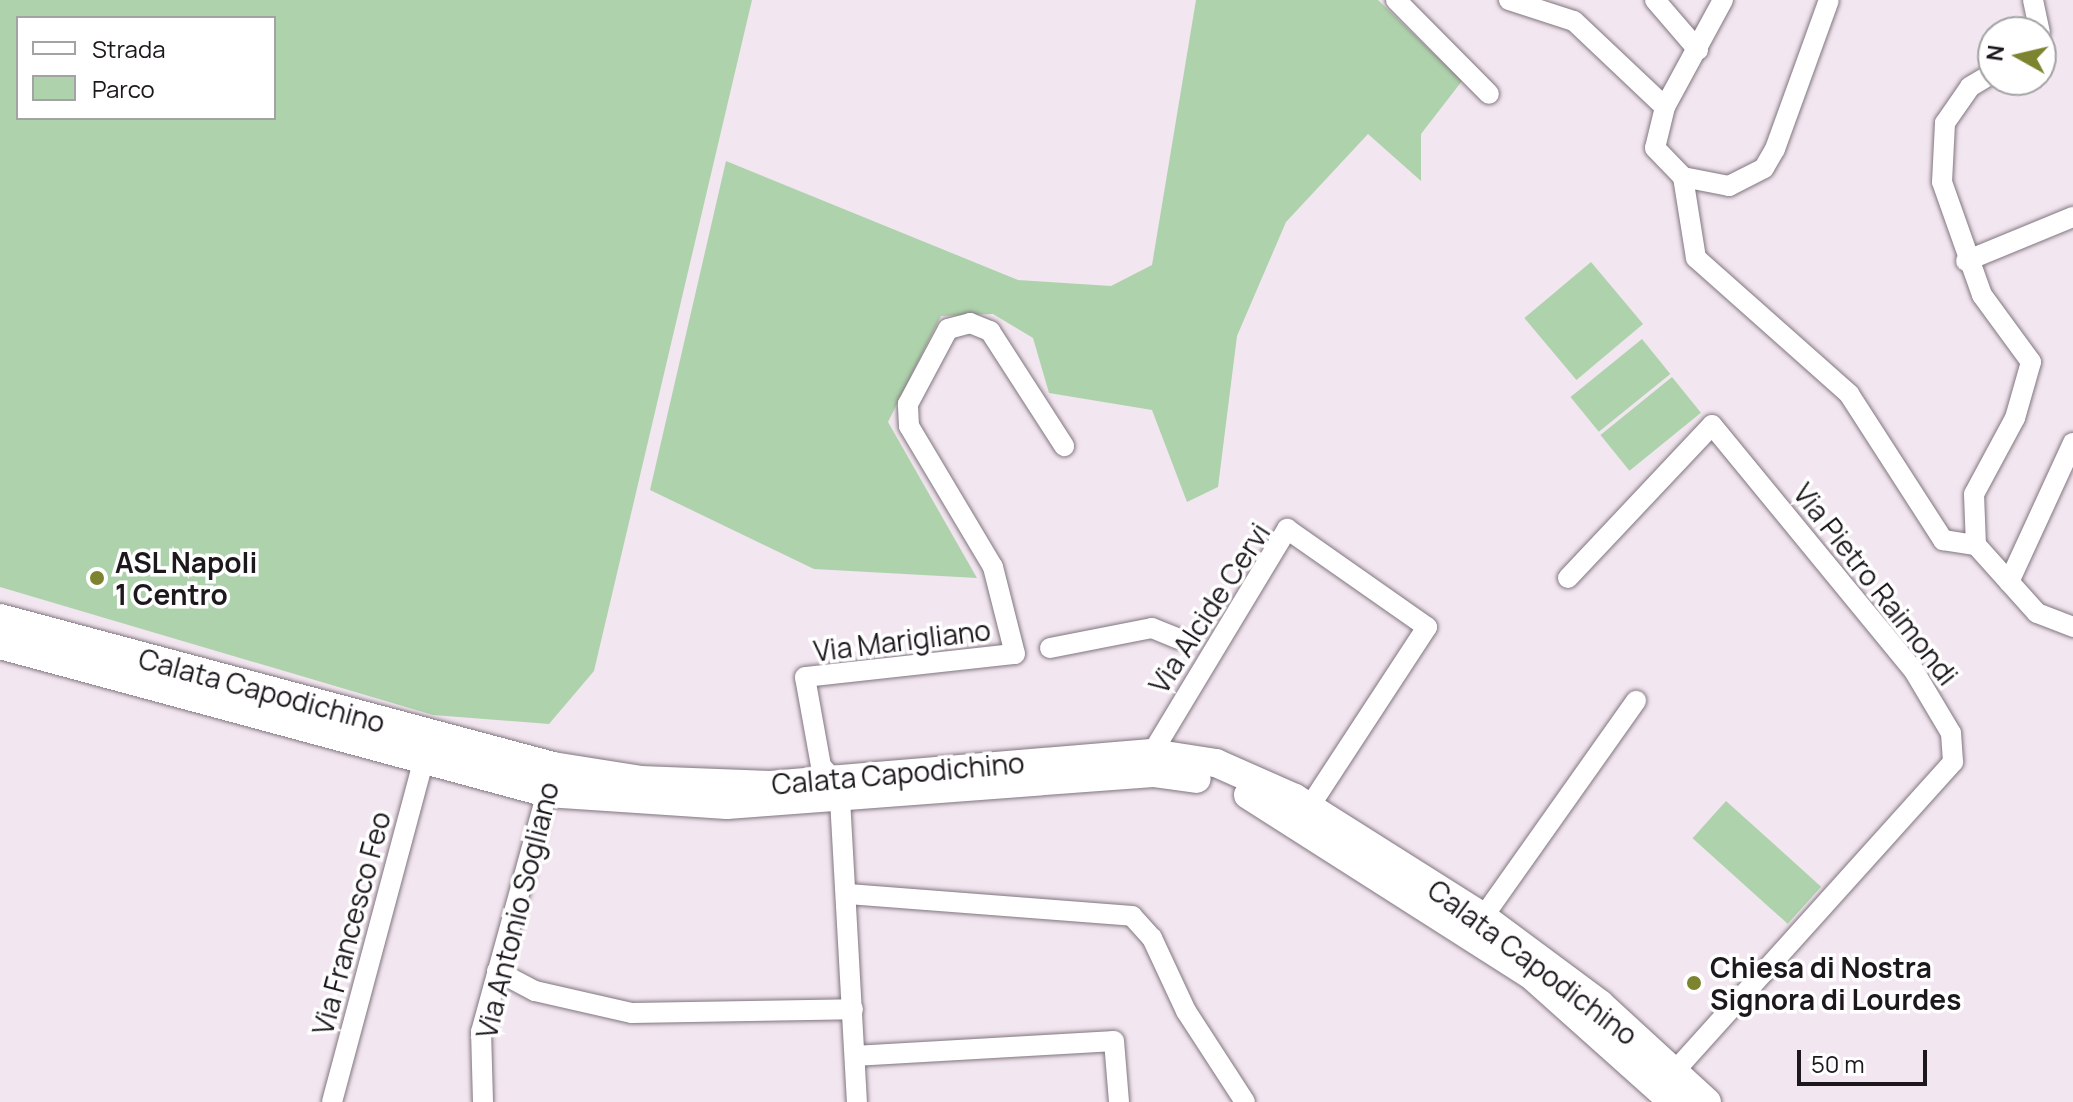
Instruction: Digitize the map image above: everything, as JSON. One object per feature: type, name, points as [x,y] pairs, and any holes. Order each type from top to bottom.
[{"type":"main road","name":"Calata Capodichino","points":[[0,618],[550,780]]},
{"type":"main road","name":"Calata Capodichino","points":[[0,645],[424,759],[550,780],[640,780],[837,789],[1153,763],[1216,763],[1309,807],[1477,926],[1669,1088],[1707,1102]]},
{"type":"main road","name":"Calata Capodichino","points":[[1153,763],[1250,796],[1477,926]]},
{"type":"street","points":[[1396,0],[1489,94]]},
{"type":"street","points":[[1509,0],[1574,21],[1665,107]]},
{"type":"street","points":[[1655,0],[1698,50]]},
{"type":"street","points":[[1723,0],[1665,107],[1655,148],[1683,177],[1696,258],[1849,394],[1943,540],[1976,545]]},
{"type":"street","points":[[1683,177],[1729,186],[1764,168],[1829,0]]},
{"type":"street","points":[[1977,83],[1970,87],[1945,123],[1942,182],[1966,261],[2031,362],[2015,418],[1974,494],[1976,545],[2037,613],[2073,627]]},
{"type":"street","points":[[1966,261],[2073,217]]},
{"type":"street","name":"Via Marigliano","points":[[837,789],[821,766],[805,677],[1015,654],[993,567],[909,426],[908,404],[948,329],[970,323],[990,331],[1064,446]]},
{"type":"street","name":"Via Pietro Raimondi","points":[[1568,578],[1712,425],[1914,671],[1951,733],[1953,762],[1669,1088]]},
{"type":"street","points":[[2009,582],[2073,443]]},
{"type":"street","name":"Via Alcide Cervi","points":[[1153,763],[1287,529],[1427,627],[1309,807]]},
{"type":"street","points":[[1050,648],[1152,628],[1179,639]]},
{"type":"street","points":[[1477,926],[1636,701]]},
{"type":"street","name":"Via Francesco Feo","points":[[332,1102],[424,759]]},
{"type":"street","name":"Via Antonio Sogliano","points":[[483,1102],[481,1032],[550,780]]},
{"type":"street","points":[[837,789],[848,894],[857,1102]]},
{"type":"street","points":[[848,894],[1132,916],[1152,938],[1166,977],[1245,1102]]},
{"type":"street","points":[[497,971],[535,991],[632,1013],[853,1009]]},
{"type":"street","points":[[855,1056],[1114,1041],[1119,1102]]},
{"type":"green space","points":[[0,0],[752,0],[594,671],[549,724],[433,715],[0,587]]},
{"type":"green space","points":[[1196,0],[1378,0],[1462,81],[1421,134],[1421,181],[1368,134],[1286,222],[1237,336],[1218,487],[1187,502],[1152,410],[1049,393],[1033,338],[993,314],[941,316],[888,422],[977,578],[814,569],[650,490],[726,161],[1018,280],[1111,286],[1152,265]]},
{"type":"green space","points":[[1591,262],[1643,324],[1576,380],[1524,318]]},
{"type":"green space","points":[[1642,339],[1670,374],[1599,432],[1571,397]]},
{"type":"green space","points":[[1672,377],[1701,413],[1629,471],[1601,435]]},
{"type":"green space","points":[[1726,801],[1821,887],[1788,924],[1693,838]]},
{"type":"place","name":"ASL Napoli 1 Centro","points":[[97,578]]},
{"type":"place","name":"Chiesa di Nostra Signora di Lourdes","points":[[1694,983]]}]
